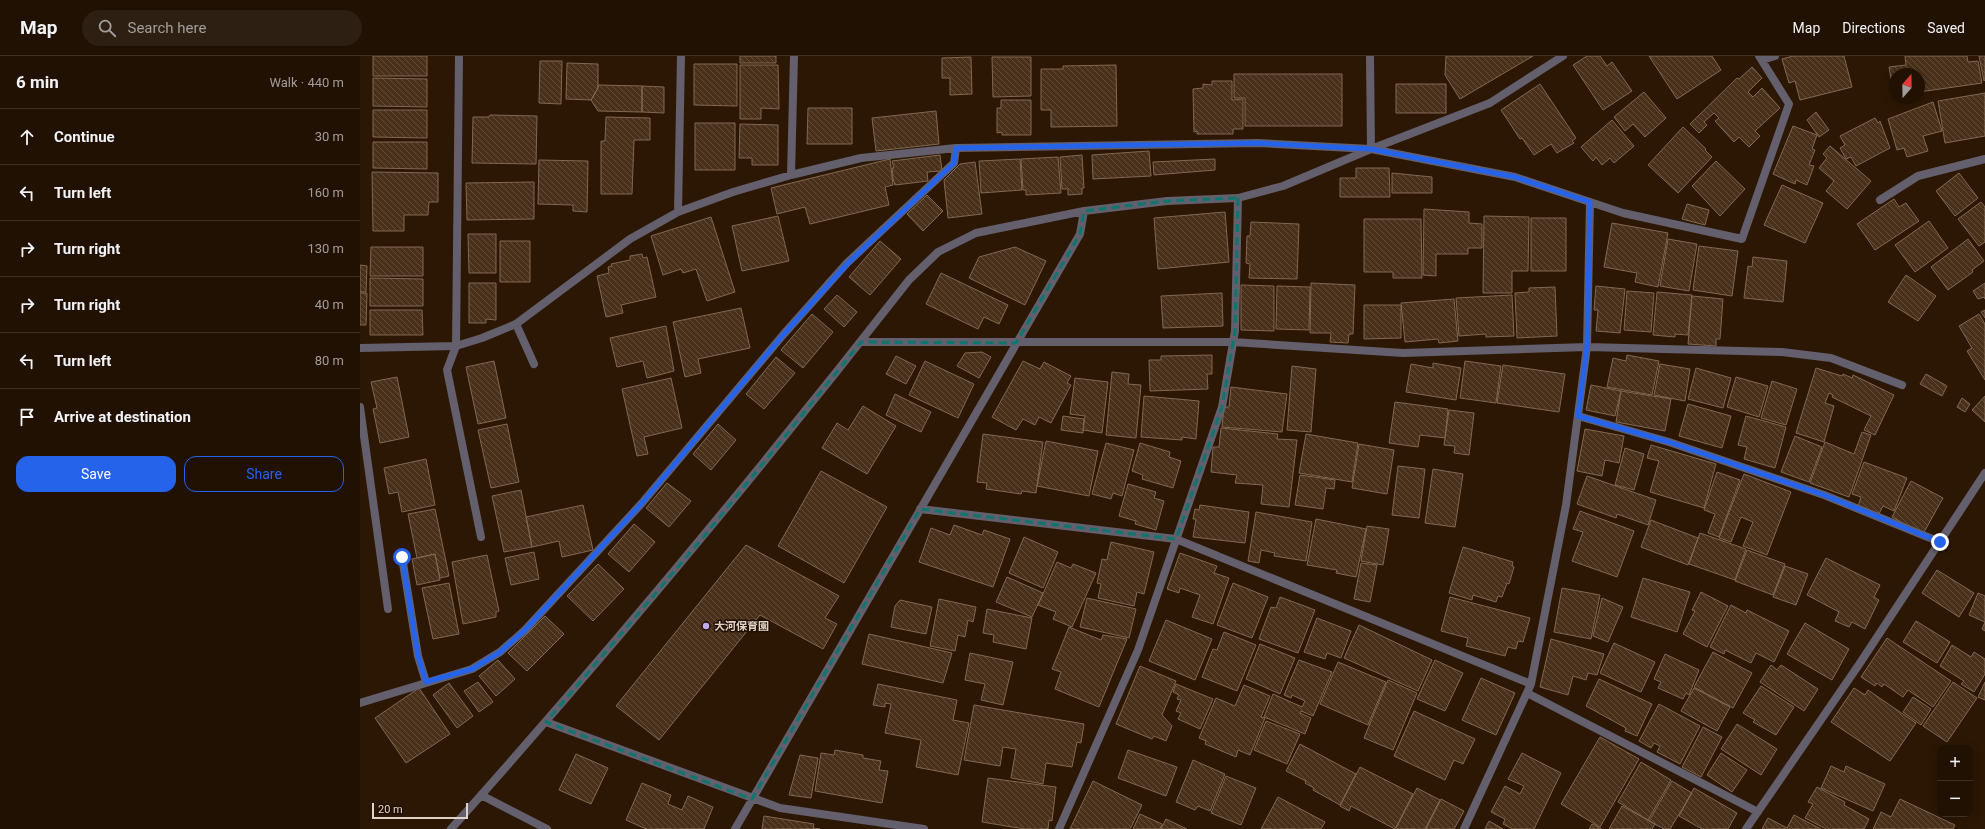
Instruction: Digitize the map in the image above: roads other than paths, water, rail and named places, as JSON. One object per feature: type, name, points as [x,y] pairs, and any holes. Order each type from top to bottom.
[{"type":"street","points":[[460,56],[456,346],[447,370],[481,537]]},
{"type":"street","points":[[678,212],[681,56]]},
{"type":"street","points":[[791,175],[794,56]]},
{"type":"street","points":[[1370,56],[1371,149]]},
{"type":"street","points":[[451,829],[546,722],[706,534],[861,342],[909,280],[938,252],[976,233],[1084,211],[1167,201],[1238,198],[1283,186],[1371,149],[1490,103],[1563,56]]},
{"type":"street","points":[[360,348],[456,346],[482,338],[516,324],[630,239],[678,212],[733,192],[791,175],[861,158],[956,148],[1258,143],[1371,149],[1515,177],[1623,213],[1742,239],[1789,104],[1761,58],[1775,56]]},
{"type":"street","points":[[360,703],[472,669],[500,652],[525,630],[642,503],[783,335],[847,264],[954,163],[956,148]]},
{"type":"street","points":[[1880,200],[1918,176],[1985,159]]},
{"type":"street","points":[[1059,829],[1138,650],[1222,407],[1236,331],[1238,198]]},
{"type":"street","points":[[1464,829],[1531,684],[1566,505],[1587,347],[1590,202]]},
{"type":"street","points":[[735,829],[1080,234],[1084,211]]},
{"type":"street","points":[[516,324],[534,364]]},
{"type":"street","points":[[861,342],[1233,342],[1403,353],[1587,347],[1782,352],[1831,358],[1902,385]]},
{"type":"street","points":[[360,407],[388,609]]},
{"type":"street","points":[[1578,416],[1669,442],[1794,485],[1940,542]]},
{"type":"street","points":[[1746,829],[1860,663],[1985,473]]},
{"type":"street","points":[[920,510],[1176,539],[1531,684]]},
{"type":"street","points":[[402,557],[418,656],[426,682]]},
{"type":"street","points":[[1527,693],[1758,812]]},
{"type":"street","points":[[546,722],[752,799],[780,808],[924,829]]},
{"type":"street","points":[[482,795],[547,829]]},
{"type":"place","name":"大河保育園","points":[[706,626]]}]
